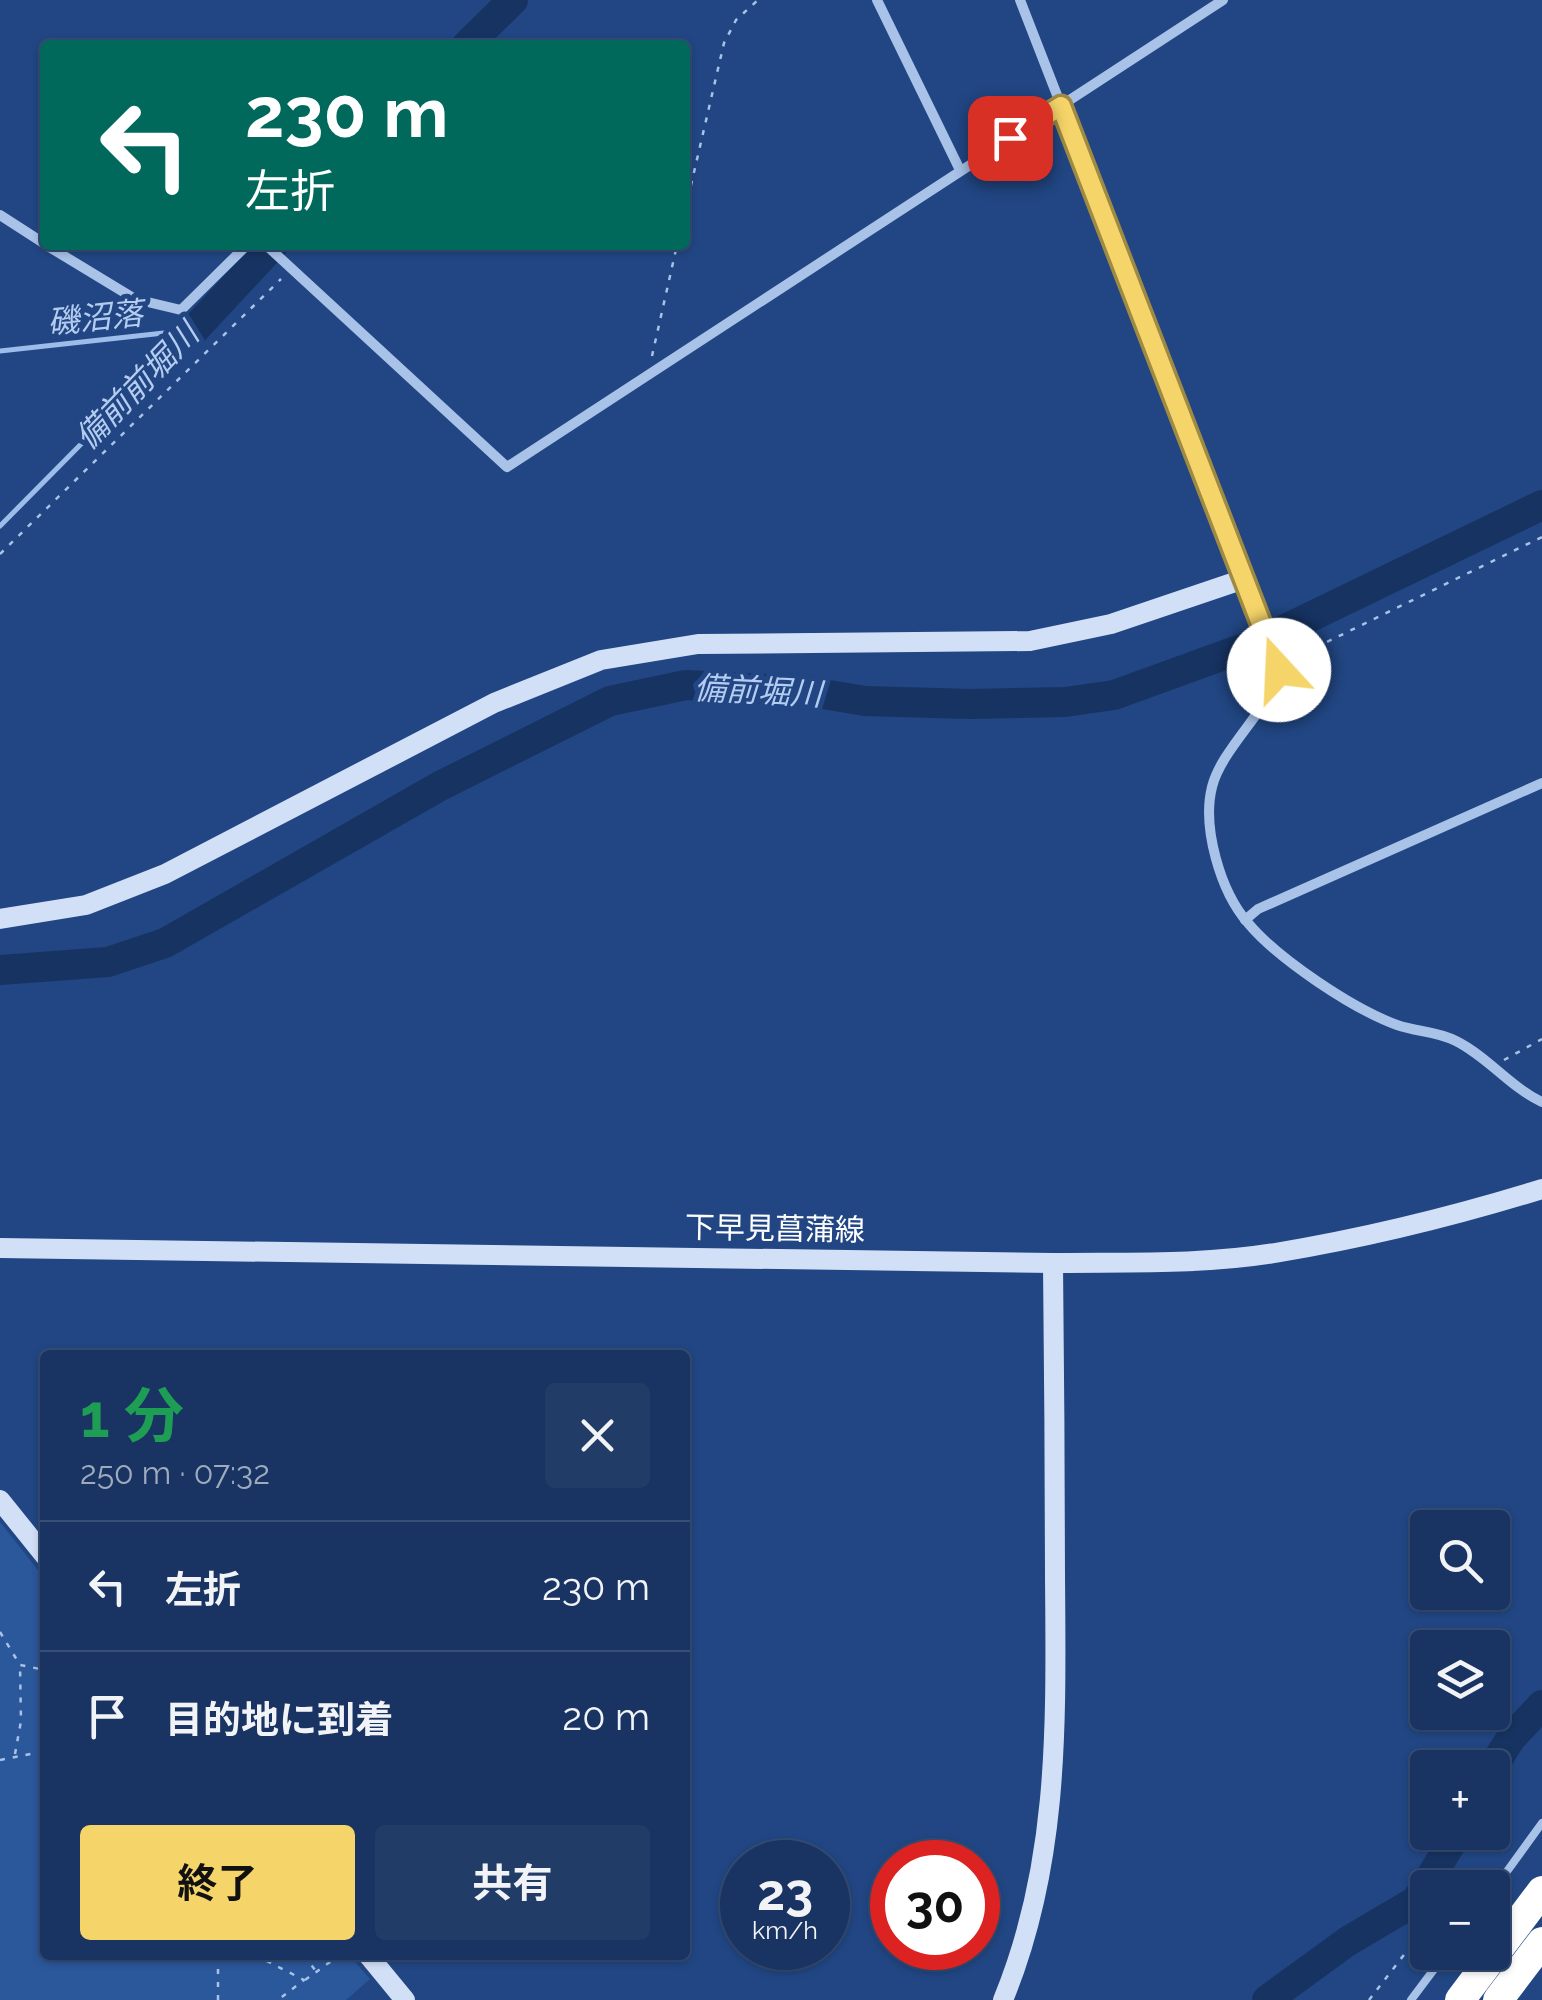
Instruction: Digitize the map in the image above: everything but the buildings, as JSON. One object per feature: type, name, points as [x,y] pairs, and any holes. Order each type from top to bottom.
[{"type":"highway","points":[[1460,2000],[1542,1891]]},
{"type":"highway","points":[[1498,2000],[1542,1942]]},
{"type":"street","points":[[877,0],[960,170]]},
{"type":"street","points":[[1020,0],[1278,664],[1276,685],[1224,758],[1208,806],[1221,867],[1245,920],[1264,939],[1368,1012],[1398,1025],[1453,1039],[1542,1102]]},
{"type":"street","points":[[271,250],[506,467],[1223,0]]},
{"type":"street","points":[[0,215],[40,241]]},
{"type":"street","points":[[54,250],[135,299],[181,310],[242,250]]},
{"type":"street","points":[[0,919],[86,905],[166,874],[494,703],[557,674],[601,660],[698,644],[1030,642],[1247,587]]},
{"type":"street","points":[[1245,920],[1258,909],[1542,783]]},
{"type":"street","name":"下早見菖蒲線","points":[[0,1248],[1053,1263],[1207,1260],[1273,1253],[1456,1216],[1542,1189]]},
{"type":"street","points":[[1003,2000],[1032,1921],[1048,1843],[1057,1756],[1053,1263]]},
{"type":"street","points":[[0,1500],[40,1550]]},
{"type":"street","points":[[372,1960],[405,2000]]},
{"type":"lane","points":[[1508,1870],[1542,1823]]},
{"type":"lane","points":[[1411,2000],[1434,1970]]},
{"type":"path","points":[[690,189],[724,43],[736,20],[758,0]]},
{"type":"path","points":[[654,372],[650,364],[676,250]]},
{"type":"path","points":[[0,554],[289,266]]},
{"type":"path","points":[[1278,664],[1542,537]]},
{"type":"path","points":[[1496,1067],[1542,1040]]},
{"type":"path","points":[[0,1632],[20,1665],[21,1721],[15,1754]]},
{"type":"path","points":[[20,1665],[40,1669]]},
{"type":"path","points":[[0,1760],[40,1752]]},
{"type":"path","points":[[1370,2000],[1410,1946]]},
{"type":"path","points":[[218,1960],[218,2000]]},
{"type":"path","points":[[265,1960],[304,1980]]},
{"type":"path","points":[[308,1960],[316,1972]]},
{"type":"path","points":[[278,2000],[333,1960]]},
{"type":"shaded area","points":[[0,1522],[40,1573],[40,1960],[353,1960],[370,1979],[346,2000],[0,2000]]},
{"type":"waterway","name":"備前前堀川","points":[[472,40],[513,0]]},
{"type":"waterway","name":"備前前堀川","points":[[194,330],[268,250]]},
{"type":"waterway","name":"磯沼落","points":[[0,351],[191,330]]},
{"type":"waterway","name":"備前前堀川","points":[[0,526],[194,330]]},
{"type":"waterway","name":"備前堀川","points":[[0,970],[108,962],[165,943],[440,786],[610,701],[686,685],[805,691],[865,701],[971,704],[1065,702],[1114,695],[1252,645],[1542,505]]},
{"type":"waterway","points":[[1503,1750],[1542,1705]]},
{"type":"waterway","points":[[1267,2000],[1348,1941],[1416,1901],[1447,1850]]},
{"type":"route","points":[[1010,138],[1061,106],[1279,670]]}]
